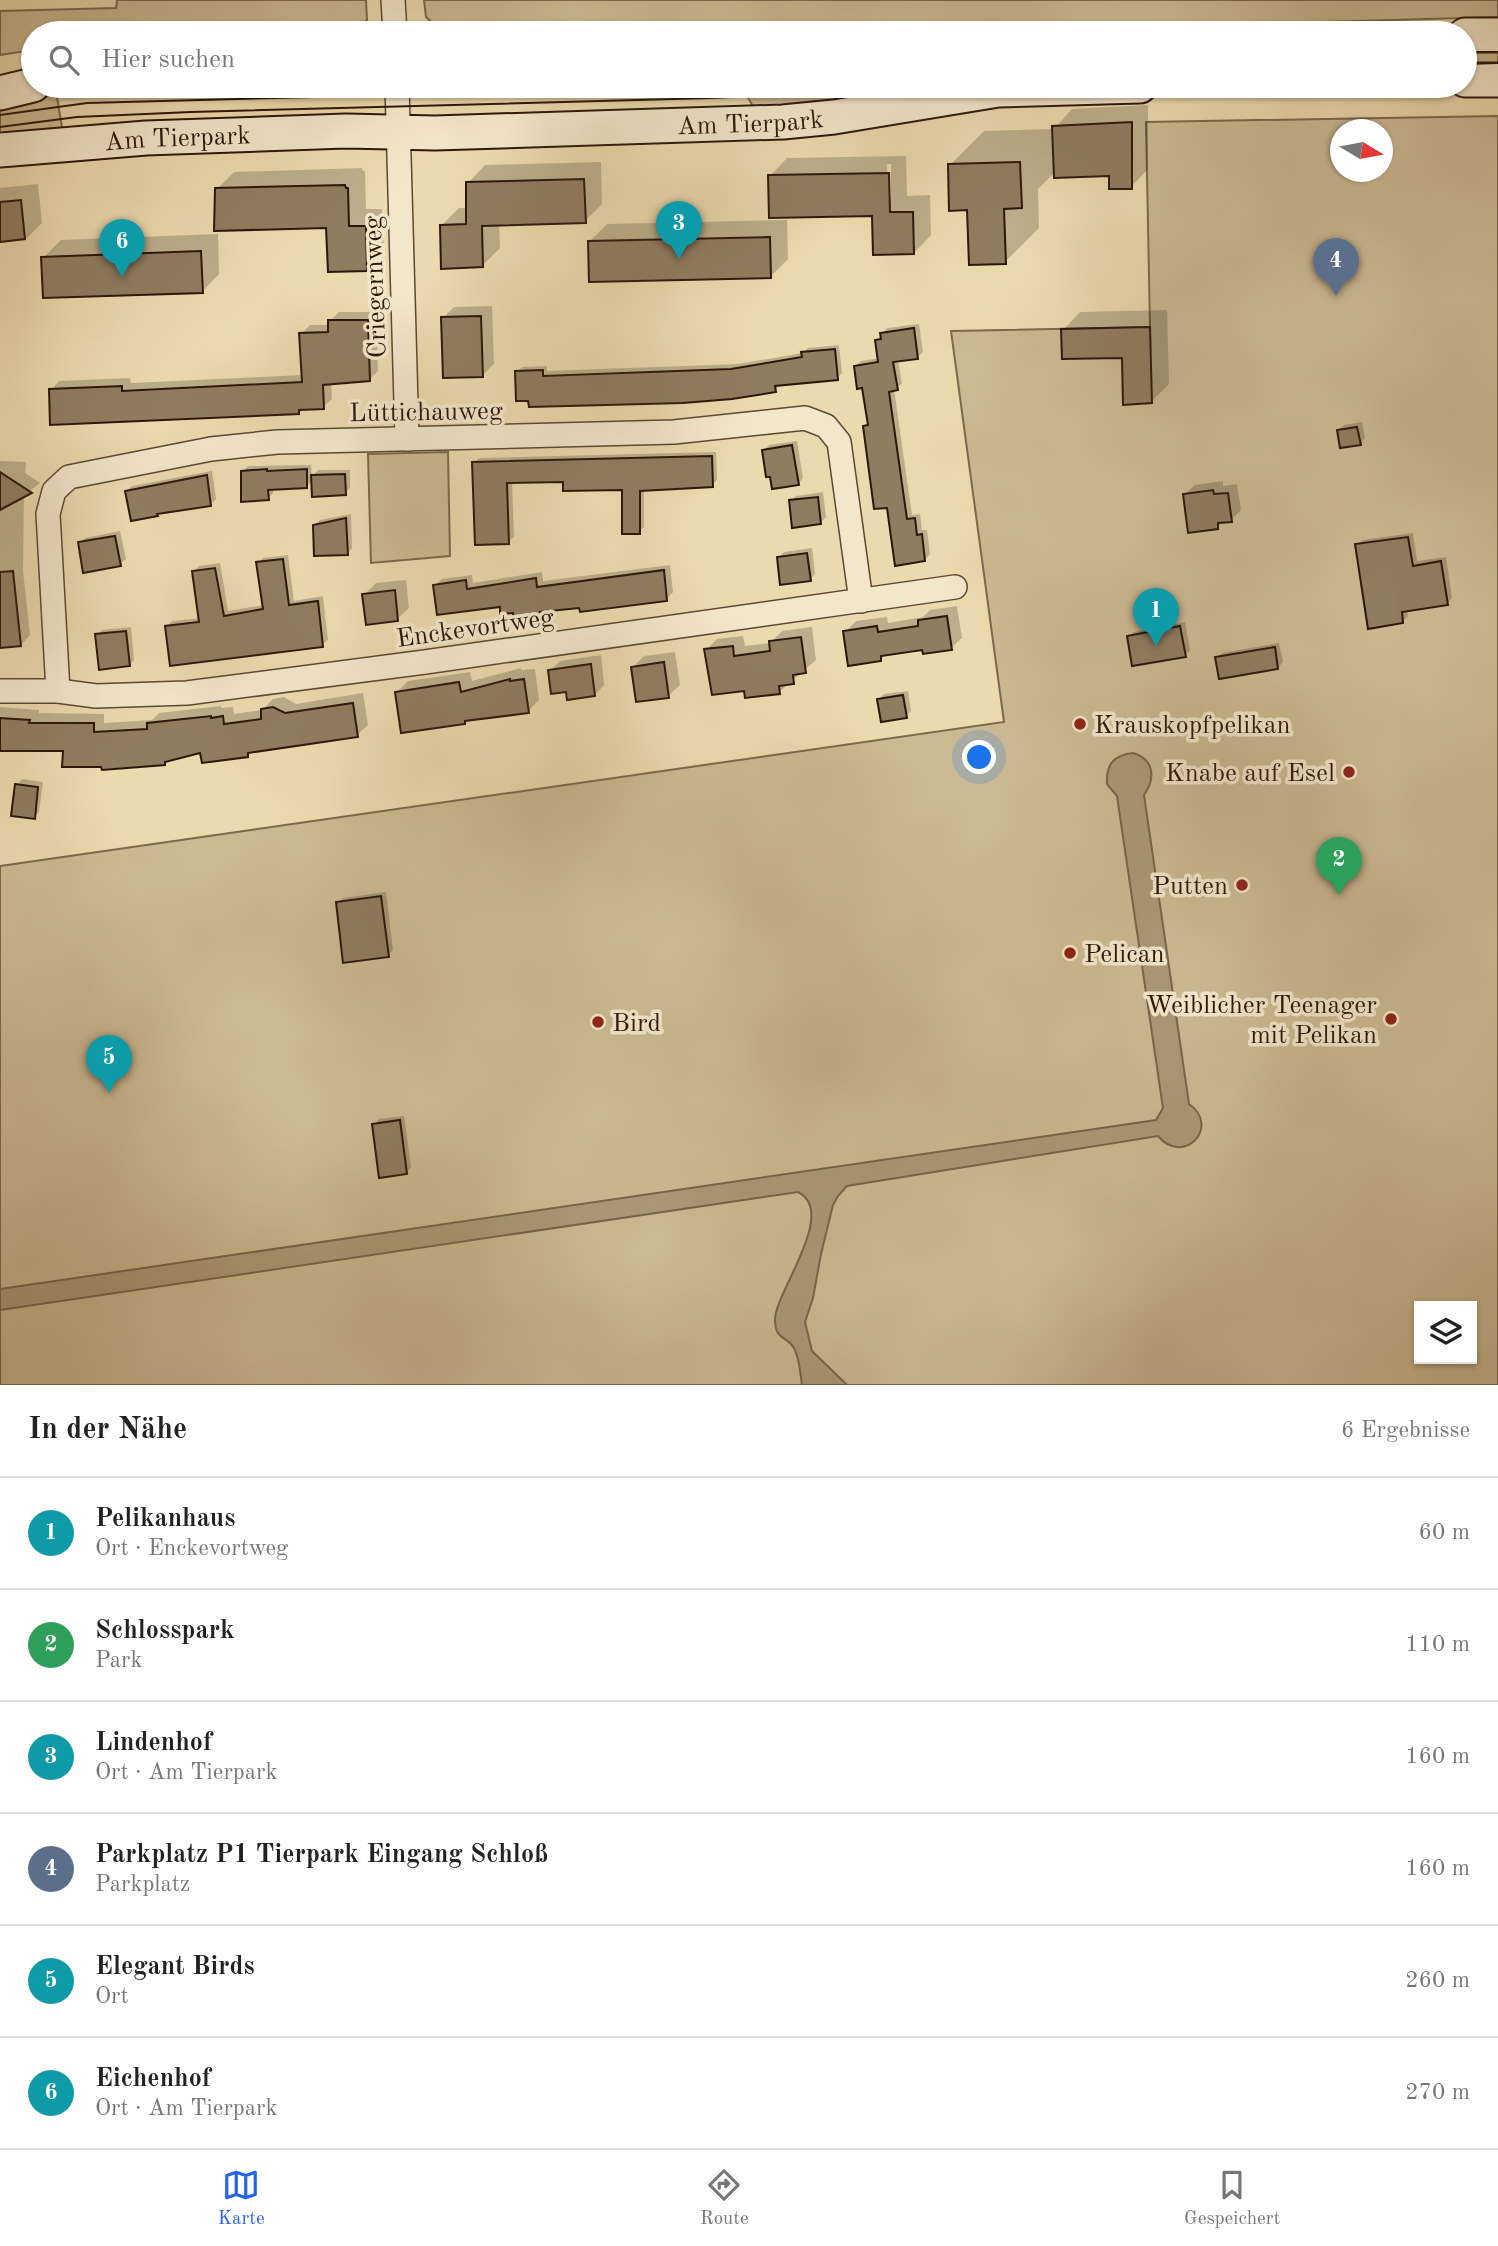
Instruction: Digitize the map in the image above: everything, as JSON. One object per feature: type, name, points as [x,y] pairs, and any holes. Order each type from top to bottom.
[{"type":"main road","points":[[1477,35],[1498,35]]},
{"type":"main road","points":[[1477,80],[1498,80]]},
{"type":"main road","points":[[0,93],[21,88]]},
{"type":"main road","name":"Am Tierpark","points":[[0,150],[146,138],[783,122],[834,117],[949,98]]},
{"type":"street","points":[[393,0],[394,21]]},
{"type":"street","points":[[397,98],[398,133]]},
{"type":"street","name":"Criegernweg","points":[[398,133],[407,439]]},
{"type":"street","name":"Lüttichauweg","points":[[58,691],[48,514],[54,491],[69,477],[211,449],[277,443],[674,432],[805,418],[826,426],[839,442],[861,601]]},
{"type":"street","name":"Enckevortweg","points":[[0,691],[58,691],[96,696],[187,693],[955,587]]},
{"type":"shaded area","points":[[117,0],[366,0],[367,20],[21,21],[21,52],[0,55],[0,11],[116,8]]},
{"type":"shaded area","points":[[424,0],[1498,0],[1498,17],[1356,21],[430,21],[426,17]]},
{"type":"shaded area","points":[[1477,44],[1498,44],[1498,68],[1477,69]]},
{"type":"shaded area","points":[[23,98],[57,98],[63,133],[0,138],[0,103]]},
{"type":"shaded area","points":[[748,98],[862,98],[757,113]]},
{"type":"shaded area","points":[[1498,116],[1498,1385],[0,1385],[0,866],[1004,722],[951,331],[1150,327],[1146,122]]},
{"type":"shaded area","points":[[448,452],[450,556],[371,563],[368,454]]},
{"type":"shaded area","points":[[1133,753],[1145,760],[1151,770],[1150,782],[1144,795],[1189,1104],[1198,1113],[1200,1132],[1188,1145],[1178,1147],[1168,1144],[1158,1136],[847,1186],[833,1205],[813,1298],[805,1322],[812,1351],[847,1385],[802,1385],[796,1352],[775,1326],[778,1306],[809,1234],[809,1202],[798,1192],[0,1310],[0,1289],[1156,1120],[1163,1108],[1117,796],[1107,784],[1112,762],[1120,756]]},
{"type":"building","points":[[1132,122],[1132,189],[1109,189],[1109,176],[1054,178],[1052,126]]},
{"type":"building","points":[[1020,162],[1022,208],[1004,209],[1006,264],[969,265],[967,210],[949,211],[948,164]]},
{"type":"building","points":[[889,173],[890,212],[913,212],[914,254],[873,255],[872,216],[769,218],[768,175]]},
{"type":"building","points":[[584,179],[586,223],[482,226],[483,267],[441,269],[440,225],[466,224],[466,182]]},
{"type":"building","points":[[345,185],[348,188],[349,226],[366,226],[367,271],[328,272],[326,228],[214,231],[215,188]]},
{"type":"building","points":[[21,200],[25,239],[0,242],[0,202]]},
{"type":"building","points":[[770,237],[771,278],[589,282],[588,241]]},
{"type":"building","points":[[201,251],[203,293],[43,298],[41,257]]},
{"type":"building","points":[[481,316],[483,377],[443,378],[441,317]]},
{"type":"building","points":[[328,320],[368,320],[370,381],[323,385],[324,409],[299,410],[299,414],[50,425],[49,389],[122,386],[122,391],[302,382],[299,333],[328,332]]},
{"type":"building","points":[[1150,327],[1152,403],[1123,405],[1122,358],[1062,359],[1061,329]]},
{"type":"building","points":[[914,328],[918,359],[893,362],[898,390],[889,392],[907,519],[915,518],[917,535],[922,534],[925,561],[895,566],[887,508],[874,509],[863,426],[868,425],[862,388],[857,389],[854,366],[878,362],[875,340],[881,339],[880,333]]},
{"type":"building","points":[[835,349],[838,380],[775,386],[776,392],[683,403],[529,407],[528,401],[516,401],[515,371],[543,370],[543,376],[731,369],[802,357],[801,352]]},
{"type":"building","points":[[1357,427],[1361,445],[1340,448],[1337,430]]},
{"type":"building","points":[[792,445],[799,485],[772,489],[770,477],[766,477],[762,450]]},
{"type":"building","points":[[712,456],[713,487],[640,491],[640,534],[622,534],[622,490],[563,491],[563,482],[507,483],[509,544],[475,545],[472,462]]},
{"type":"building","points":[[307,469],[307,488],[268,490],[269,500],[241,502],[241,471]]},
{"type":"building","points":[[0,472],[32,493],[0,510]]},
{"type":"building","points":[[345,474],[346,495],[312,497],[311,475]]},
{"type":"building","points":[[207,475],[211,506],[131,521],[125,491]]},
{"type":"building","points":[[1213,490],[1214,494],[1228,493],[1232,522],[1218,523],[1218,529],[1188,533],[1183,494]]},
{"type":"building","points":[[818,497],[821,524],[792,528],[789,500]]},
{"type":"building","points":[[346,518],[348,555],[314,556],[313,525]]},
{"type":"building","points":[[115,536],[121,566],[83,573],[78,542]]},
{"type":"building","points":[[1408,537],[1413,566],[1441,561],[1448,605],[1402,612],[1403,623],[1368,629],[1355,544]]},
{"type":"building","points":[[807,553],[811,581],[780,585],[777,557]]},
{"type":"building","points":[[283,559],[289,605],[318,601],[323,647],[170,666],[165,626],[199,622],[192,571],[215,568],[224,616],[263,609],[256,562]]},
{"type":"building","points":[[664,570],[667,601],[580,612],[579,608],[540,612],[541,617],[514,620],[513,613],[500,614],[500,607],[437,615],[433,585],[466,580],[467,589],[536,578],[537,587]]},
{"type":"building","points":[[13,571],[21,646],[0,648],[0,572]]},
{"type":"building","points":[[395,590],[398,621],[366,625],[362,594]]},
{"type":"building","points":[[947,616],[952,650],[923,654],[922,650],[881,656],[881,661],[848,666],[843,631],[877,626],[878,632],[918,626],[918,620]]},
{"type":"building","points":[[1180,626],[1186,657],[1132,666],[1127,636]]},
{"type":"building","points":[[126,631],[130,666],[99,670],[95,634]]},
{"type":"building","points":[[801,637],[806,673],[793,675],[794,684],[779,686],[780,694],[745,698],[744,691],[712,695],[704,649],[733,646],[734,656],[770,651],[769,641]]},
{"type":"building","points":[[1275,647],[1278,669],[1219,679],[1215,657]]},
{"type":"building","points":[[664,662],[669,698],[636,702],[631,667]]},
{"type":"building","points":[[591,664],[595,696],[567,700],[566,692],[551,694],[548,670]]},
{"type":"building","points":[[510,679],[524,679],[529,713],[401,733],[395,692],[459,682],[461,692]]},
{"type":"building","points":[[903,695],[907,718],[881,722],[877,699]]},
{"type":"building","points":[[353,703],[358,737],[248,753],[248,757],[202,763],[200,753],[165,762],[165,765],[102,770],[101,767],[62,767],[63,751],[0,751],[0,718],[30,720],[29,723],[94,723],[94,732],[147,729],[147,723],[211,716],[223,716],[224,724],[261,719],[261,709],[273,707],[285,713]]},
{"type":"building","points":[[15,784],[38,787],[35,819],[11,816]]},
{"type":"building","points":[[381,896],[389,957],[343,963],[336,902]]},
{"type":"building","points":[[400,1120],[407,1174],[379,1178],[372,1124]]},
{"type":"tram line","points":[[1477,52],[1498,52]]},
{"type":"tram line","points":[[1477,64],[1498,63]]},
{"type":"tram line","points":[[0,115],[87,103],[277,98]]},
{"type":"tram line","points":[[0,127],[77,117],[191,112],[711,98]]},
{"type":"place","name":"Lindenhof","points":[[679,259]]},
{"type":"place","name":"Eichenhof","points":[[122,277]]},
{"type":"place","name":"Parkplatz P1 Tierpark Eingang Schloß","points":[[1336,296]]},
{"type":"place","name":"Pelikanhaus","points":[[1156,646]]},
{"type":"place","name":"Krauskopfpelikan","points":[[1080,724]]},
{"type":"place","name":"Knabe auf Esel","points":[[1349,772]]},
{"type":"place","name":"Putten","points":[[1242,885]]},
{"type":"place","name":"Schlosspark","points":[[1339,895]]},
{"type":"place","name":"Pelican","points":[[1070,953]]},
{"type":"place","name":"Weiblicher Teenager mit Pelikan","points":[[1391,1019]]},
{"type":"place","name":"Bird","points":[[598,1022]]},
{"type":"place","name":"Elegant Birds","points":[[109,1093]]}]
